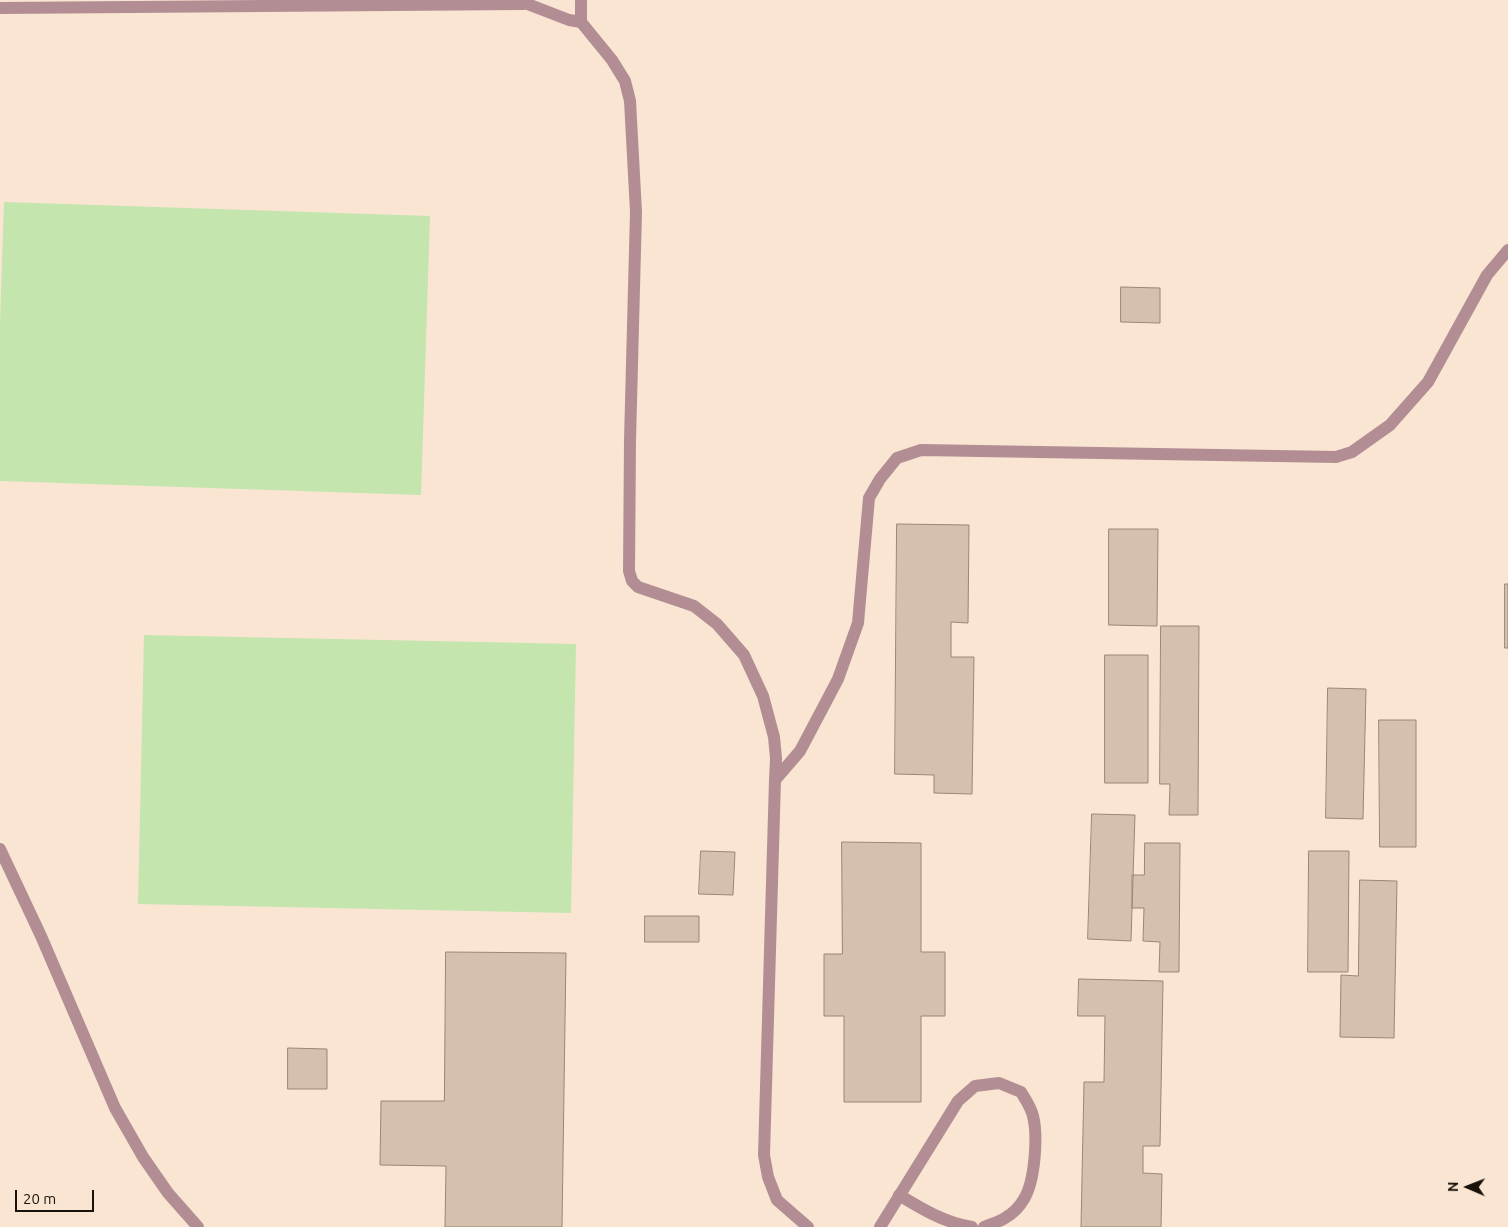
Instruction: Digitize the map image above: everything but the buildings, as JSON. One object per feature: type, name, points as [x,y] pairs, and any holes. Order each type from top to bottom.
[{"type":"street","points":[[581,0],[581,22],[612,60],[625,81],[630,101],[636,212],[630,440],[629,571],[632,581],[638,587],[694,606],[717,624],[744,655],[763,696],[774,737],[776,758],[764,1155],[768,1177],[777,1200],[808,1227]]},
{"type":"street","points":[[0,8],[520,2],[569,20],[581,22]]},
{"type":"street","points":[[775,780],[800,751],[838,678],[858,623],[869,498],[880,479],[897,458],[921,450],[1336,457],[1352,452],[1390,425],[1428,382],[1487,275],[1508,250]]},
{"type":"street","points":[[0,849],[41,936],[115,1108],[143,1157],[163,1186],[198,1227]]},
{"type":"street","points":[[880,1227],[958,1101],[975,1086],[999,1083],[1021,1092],[1033,1115],[1035,1156],[1032,1177],[1025,1198],[1017,1209],[1006,1218],[984,1227]]},
{"type":"street","points":[[899,1195],[926,1212],[958,1225],[972,1227]]},
{"type":"green space","points":[[4,202],[430,216],[421,495],[0,481],[0,323]]},
{"type":"green space","points":[[144,635],[576,644],[571,913],[138,904]]}]
